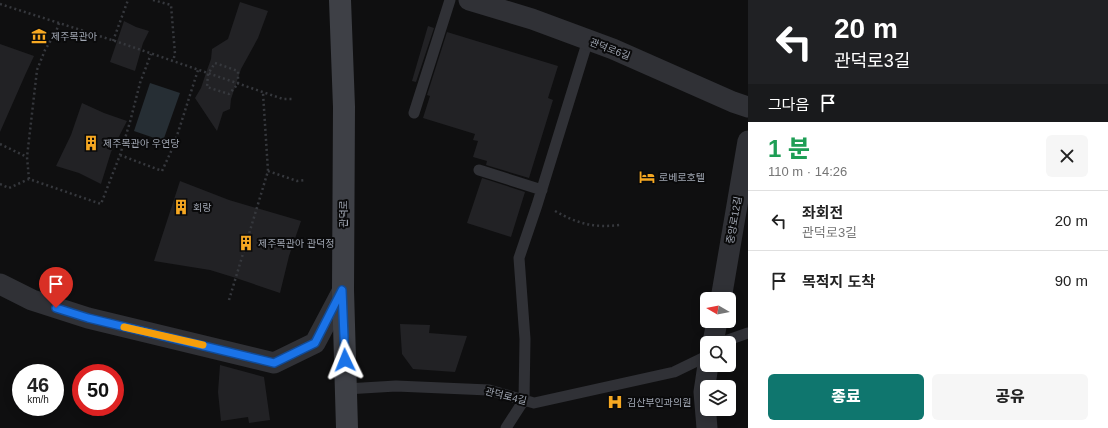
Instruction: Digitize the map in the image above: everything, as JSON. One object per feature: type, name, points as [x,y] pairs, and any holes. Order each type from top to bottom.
[{"type":"main road","name":"관덕로","points":[[340,0],[344,107],[342,290],[347,428]]},
{"type":"street","name":"관덕로6길","points":[[469,0],[532,19],[613,49],[733,102],[748,107]]},
{"type":"street","name":"중앙로12길","points":[[721,292],[748,141]]},
{"type":"street","points":[[0,284],[32,300],[88,318],[274,363],[315,343],[342,290]]},
{"type":"street","points":[[707,372],[704,392],[707,428]]},
{"type":"lane","points":[[414,112],[450,0]]},
{"type":"lane","points":[[506,428],[524,400],[524,339],[519,258],[542,190],[588,40]]},
{"type":"lane","points":[[479,170],[542,190]]},
{"type":"lane","points":[[736,337],[748,333]]},
{"type":"lane","name":"관덕로4길","points":[[346,389],[396,386],[489,390],[534,403],[674,372],[700,359]]},
{"type":"path","points":[[113,40],[128,0]]},
{"type":"path","points":[[153,0],[170,5],[176,54],[172,61]]},
{"type":"path","points":[[0,4],[113,40],[263,93],[283,99],[292,99]]},
{"type":"path","points":[[29,179],[26,157],[37,70],[45,50],[56,32],[59,23]]},
{"type":"path","points":[[0,184],[9,188],[29,179],[101,204],[120,155],[140,82],[151,54]]},
{"type":"path","points":[[215,63],[238,72],[238,84],[229,94],[217,91],[207,86],[208,74],[215,63]]},
{"type":"path","points":[[120,155],[162,171],[174,144],[198,70]]},
{"type":"path","points":[[229,300],[268,171],[263,93]]},
{"type":"path","points":[[0,144],[26,157]]},
{"type":"path","points":[[268,171],[297,181],[306,180]]},
{"type":"path","points":[[537,205],[551,209],[579,223],[595,226],[620,224]]},
{"type":"shaded area","points":[[150,83],[180,93],[163,141],[134,131]]},
{"type":"building","points":[[240,2],[268,11],[258,38],[241,69],[231,99],[230,109],[223,112],[217,131],[195,98],[201,88],[211,59],[212,49],[228,39]]},
{"type":"building","points":[[124,21],[149,31],[143,43],[135,71],[110,62]]},
{"type":"building","points":[[428,26],[434,28],[416,82],[412,81]]},
{"type":"building","points":[[447,32],[558,66],[548,98],[553,100],[529,178],[486,165],[487,161],[473,157],[478,141],[473,140],[475,134],[423,118],[430,96],[427,95]]},
{"type":"building","points":[[0,44],[34,56],[0,132]]},
{"type":"building","name":"제주목관아 우연당","points":[[82,103],[127,121],[111,152],[101,184],[79,173],[56,166],[71,135]]},
{"type":"building","points":[[482,178],[525,192],[511,237],[467,223]]},
{"type":"building","name":"제주목관아 관덕정","points":[[180,181],[229,200],[301,221],[289,256],[280,293],[210,270],[154,261]]},
{"type":"building","points":[[400,324],[430,325],[429,333],[467,336],[455,372],[413,369],[402,354]]},
{"type":"building","points":[[220,365],[264,377],[270,420],[249,423],[248,417],[221,421],[218,392]]},
{"type":"slow traffic","points":[[124,327],[203,345]]},
{"type":"place","name":"제주목관아","points":[[39,36]]},
{"type":"place","name":"제주목관아 우연당","points":[[91,143]]},
{"type":"place","name":"로베로호텔","points":[[647,177]]},
{"type":"place","name":"회랑","points":[[181,207]]},
{"type":"place","name":"제주목관아 관덕정","points":[[246,243]]},
{"type":"place","name":"김산부인과의원","points":[[615,402]]},
{"type":"route","points":[[56,308],[143,332],[274,363],[315,343],[342,290],[345,360]]}]
